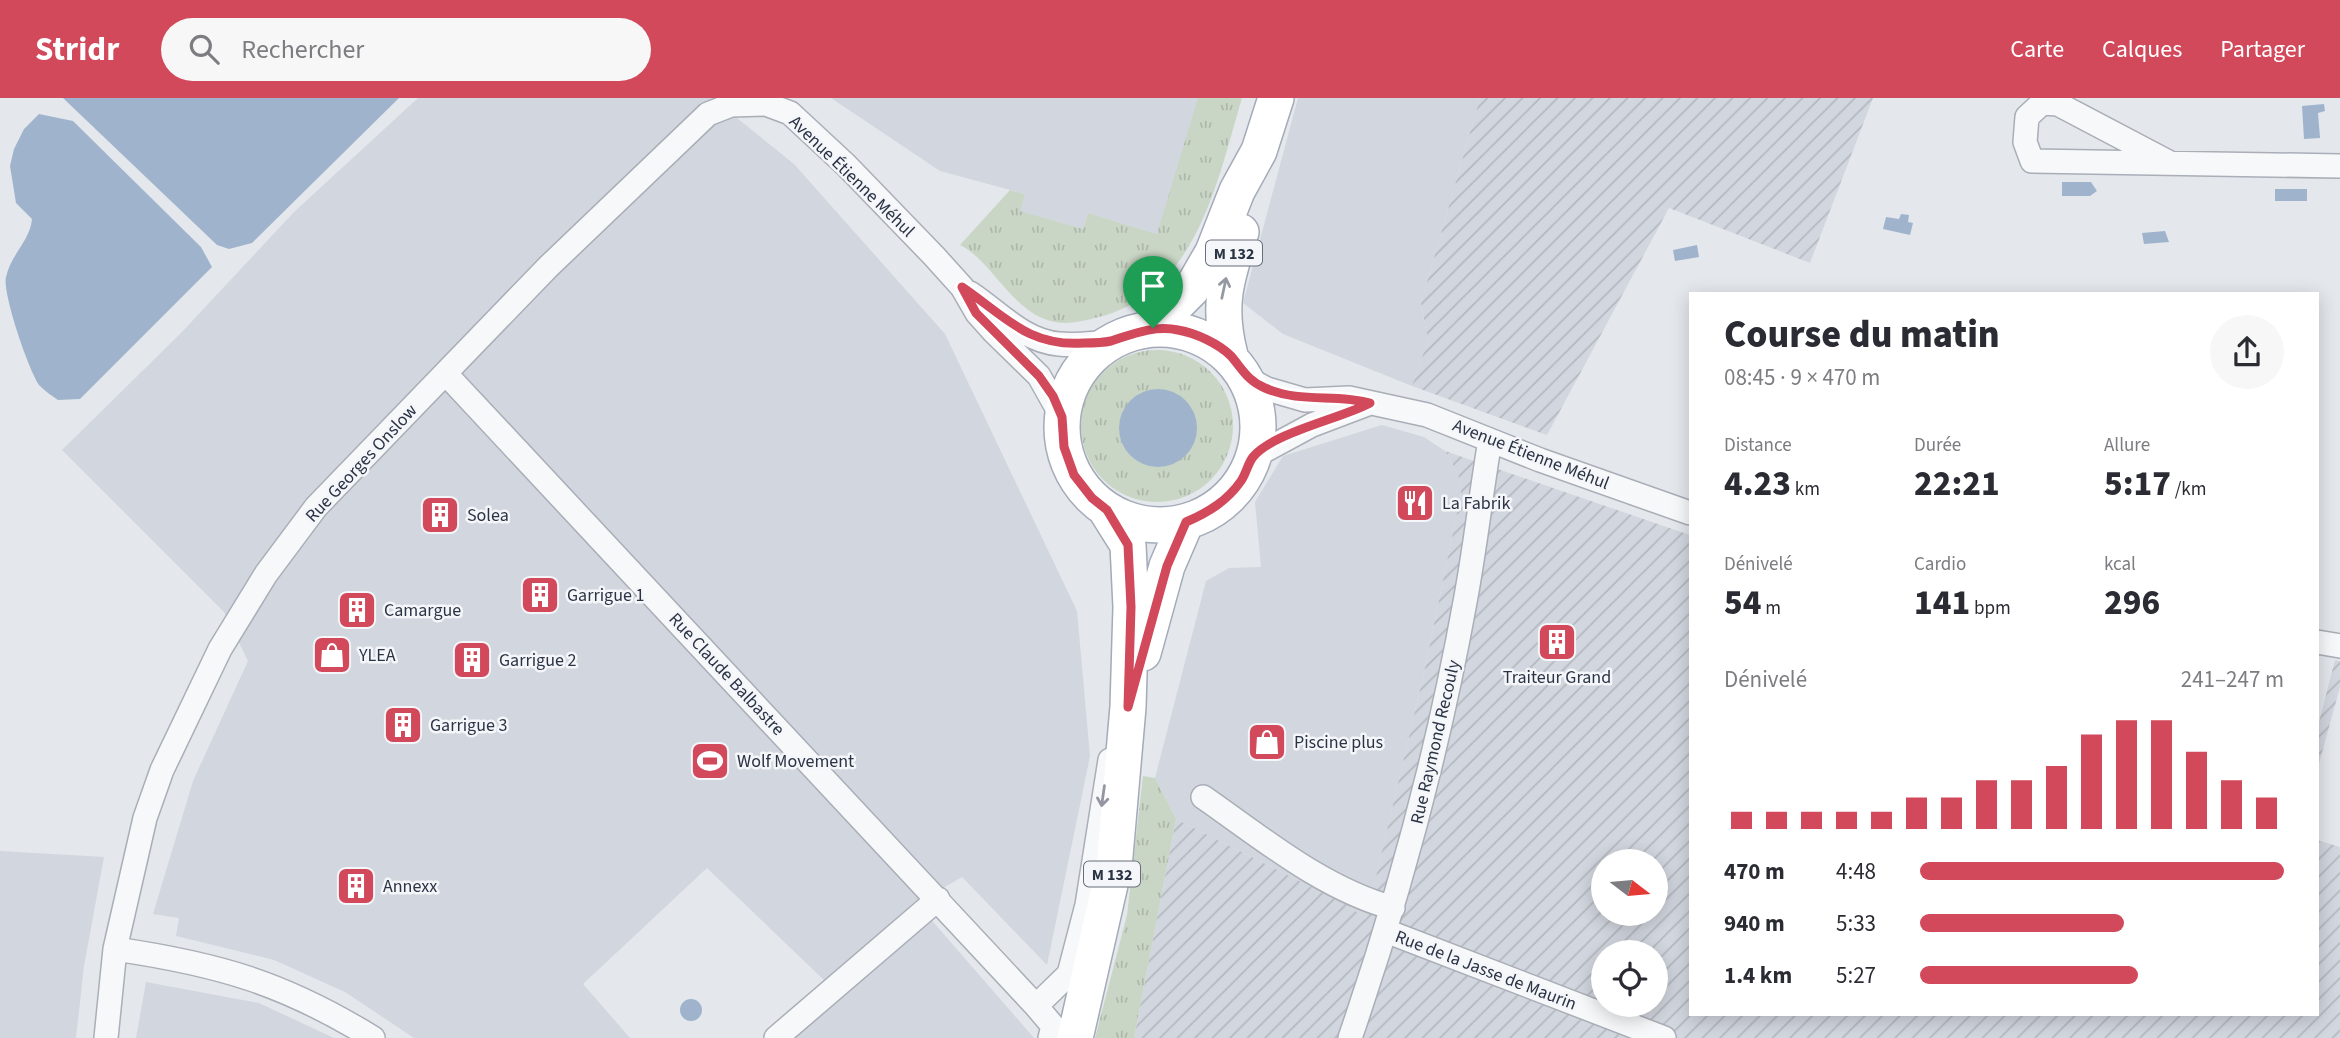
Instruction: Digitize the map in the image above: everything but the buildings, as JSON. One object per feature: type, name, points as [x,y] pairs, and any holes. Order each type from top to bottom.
[{"type":"main road","name":"M 132","points":[[1239,367],[1223,331],[1222,299],[1252,197],[1259,151],[1276,98]]},
{"type":"main road","name":"M 132","points":[[1153,328],[1185,296],[1208,261],[1237,191],[1259,151]]},
{"type":"main road","points":[[1153,328],[1179,330],[1203,338],[1239,367],[1257,410],[1258,433],[1253,457],[1243,479],[1227,499],[1208,513],[1186,522],[1162,525],[1139,523],[1107,510],[1092,498],[1074,475],[1064,447],[1062,417],[1068,393],[1080,370],[1108,342],[1153,328]]},
{"type":"main road","name":"M 132","points":[[1075,1038],[1114,867],[1128,707],[1131,607],[1128,545],[1107,510]]},
{"type":"main road","name":"M 132","points":[[1128,707],[1167,566],[1186,522]]},
{"type":"street","name":"Avenue Étienne Méhul","points":[[730,101],[766,104],[790,113],[846,165],[962,287],[1016,328],[1044,342],[1062,345],[1108,342]]},
{"type":"street","name":"Rue Georges Onslow","points":[[106,1038],[115,949],[149,806],[162,770],[220,649],[266,575],[316,507],[534,281],[697,121],[730,101]]},
{"type":"street","points":[[2170,163],[2058,104],[2042,103],[2027,117],[2025,142],[2032,161],[2340,166]]},
{"type":"street","name":"Avenue Étienne Méhul","points":[[962,287],[976,313],[1039,376],[1062,417]]},
{"type":"street","name":"Avenue Étienne Méhul","points":[[1239,367],[1267,389],[1305,400],[1349,397],[1427,415],[1689,513]]},
{"type":"street","name":"Rue Claude Balbastre","points":[[446,374],[1037,1006],[1053,1027],[1050,1038]]},
{"type":"street","points":[[1253,457],[1312,425],[1370,403]]},
{"type":"street","name":"Rue Raymond Recouly","points":[[1350,1038],[1394,908],[1450,678],[1490,440]]},
{"type":"street","points":[[2319,642],[2340,646]]},
{"type":"street","points":[[1037,1006],[1069,974],[1096,858],[1109,763],[1128,707]]},
{"type":"street","name":"Rue de la Jasse de Maurin","points":[[1203,797],[1294,860],[1359,897],[1394,908]]},
{"type":"street","points":[[776,1038],[938,899]]},
{"type":"street","name":"Rue de la Jasse de Maurin","points":[[1386,931],[1664,1038]]},
{"type":"street","points":[[115,949],[237,973],[320,1006],[373,1038]]},
{"type":"shaded area","points":[[418,98],[712,98],[794,164],[945,334],[1077,611],[1090,756],[1047,965],[962,877],[912,906],[825,981],[707,868],[583,984],[630,1038],[414,1038],[345,992],[274,960],[176,936],[179,918],[153,914],[193,781],[248,661],[224,612],[62,450],[181,333],[294,212]]},
{"type":"shaded area","points":[[831,98],[1233,98],[1157,234],[1088,213],[1083,229],[1019,211],[1025,194],[940,171]]},
{"type":"shaded area","points":[[1298,98],[1480,98],[1421,303],[1428,340],[1412,386],[1283,334],[1243,303]]},
{"type":"shaded area","points":[[1480,98],[1873,98],[1810,263],[1669,208],[1547,435],[1412,386],[1428,340],[1421,303]]},
{"type":"shaded area","points":[[1382,425],[1424,437],[1445,451],[1458,474],[1461,493],[1424,673],[1366,919],[1347,905],[1176,819],[1155,778],[1206,581],[1229,568],[1261,567],[1255,502],[1283,456]]},
{"type":"shaded area","points":[[1445,451],[1689,535],[1689,1016],[2319,1016],[2319,841],[2340,847],[2340,1038],[1134,1038],[1176,819],[1347,905],[1366,919],[1424,673],[1461,493],[1458,474]]},
{"type":"shaded area","points":[[2335,660],[2340,661],[2340,687],[2319,764],[2319,722]]},
{"type":"shaded area","points":[[0,851],[104,857],[84,966],[76,1038],[0,1038]]},
{"type":"shaded area","points":[[928,916],[1034,1038],[784,1038]]},
{"type":"shaded area","points":[[146,982],[259,1003],[334,1038],[136,1038]]},
{"type":"green space","points":[[1198,98],[1242,98],[1212,198],[1198,230],[1181,259],[1159,284],[1132,304],[1084,321],[1049,321],[1019,302],[980,260],[960,245],[1010,190],[1025,194],[1020,211],[1083,229],[1088,213],[1157,234]]},
{"type":"green space","points":[[1157,350],[1186,356],[1211,372],[1227,397],[1233,426],[1227,455],[1211,480],[1186,496],[1157,502],[1128,496],[1103,480],[1087,455],[1081,426],[1087,397],[1103,372],[1128,356]]},
{"type":"green space","points":[[1143,776],[1155,778],[1176,819],[1134,1038],[1095,1038],[1127,915]]},
{"type":"water","points":[[63,98],[399,98],[252,243],[229,249],[217,245]]},
{"type":"water","points":[[2324,104],[2325,111],[2318,113],[2320,138],[2304,139],[2302,106]]},
{"type":"water","points":[[39,114],[73,121],[201,247],[212,267],[80,399],[58,400],[40,386],[18,333],[6,286],[8,269],[28,234],[32,219],[16,203],[10,166],[14,149],[24,129]]},
{"type":"water","points":[[2062,182],[2091,182],[2097,191],[2090,196],[2062,196]]},
{"type":"water","points":[[2275,189],[2307,189],[2307,201],[2275,201]]},
{"type":"water","points":[[1901,214],[1909,215],[1908,222],[1913,223],[1910,235],[1883,229],[1886,217],[1899,219]]},
{"type":"water","points":[[2165,231],[2169,242],[2144,244],[2142,233]]},
{"type":"water","points":[[1697,245],[1699,257],[1675,261],[1673,250]]},
{"type":"water","points":[[1150,389],[1166,389],[1180,395],[1191,406],[1197,420],[1197,436],[1191,450],[1180,461],[1166,467],[1150,467],[1136,461],[1125,450],[1119,436],[1119,420],[1125,406],[1136,395]]},
{"type":"water","points":[[687,999],[695,999],[702,1006],[702,1014],[695,1021],[687,1021],[680,1014],[680,1006]]},
{"type":"place","name":"La Fabrik","points":[[1415,503]]},
{"type":"place","name":"Solea","points":[[440,515]]},
{"type":"place","name":"Garrigue 1","points":[[540,595]]},
{"type":"place","name":"Camargue","points":[[357,610]]},
{"type":"place","name":"Traiteur Grand","points":[[1557,642]]},
{"type":"place","name":"YLEA","points":[[332,655]]},
{"type":"place","name":"Garrigue 2","points":[[472,660]]},
{"type":"place","name":"Garrigue 3","points":[[403,725]]},
{"type":"place","name":"Piscine plus","points":[[1267,742]]},
{"type":"place","name":"Wolf Movement","points":[[710,761]]},
{"type":"place","name":"Annexx","points":[[356,886]]},
{"type":"route","points":[[962,287],[1016,328],[1044,342],[1062,345],[1108,342],[1153,328],[1179,330],[1203,338],[1230,355],[1248,379],[1267,389],[1305,400],[1349,397],[1370,403],[1312,425],[1253,457],[1243,479],[1227,499],[1208,513],[1186,522],[1167,566],[1128,707],[1131,607],[1128,545],[1107,510],[1092,498],[1074,475],[1064,447],[1062,417],[1053,396],[1039,376],[976,313],[962,287]]}]
